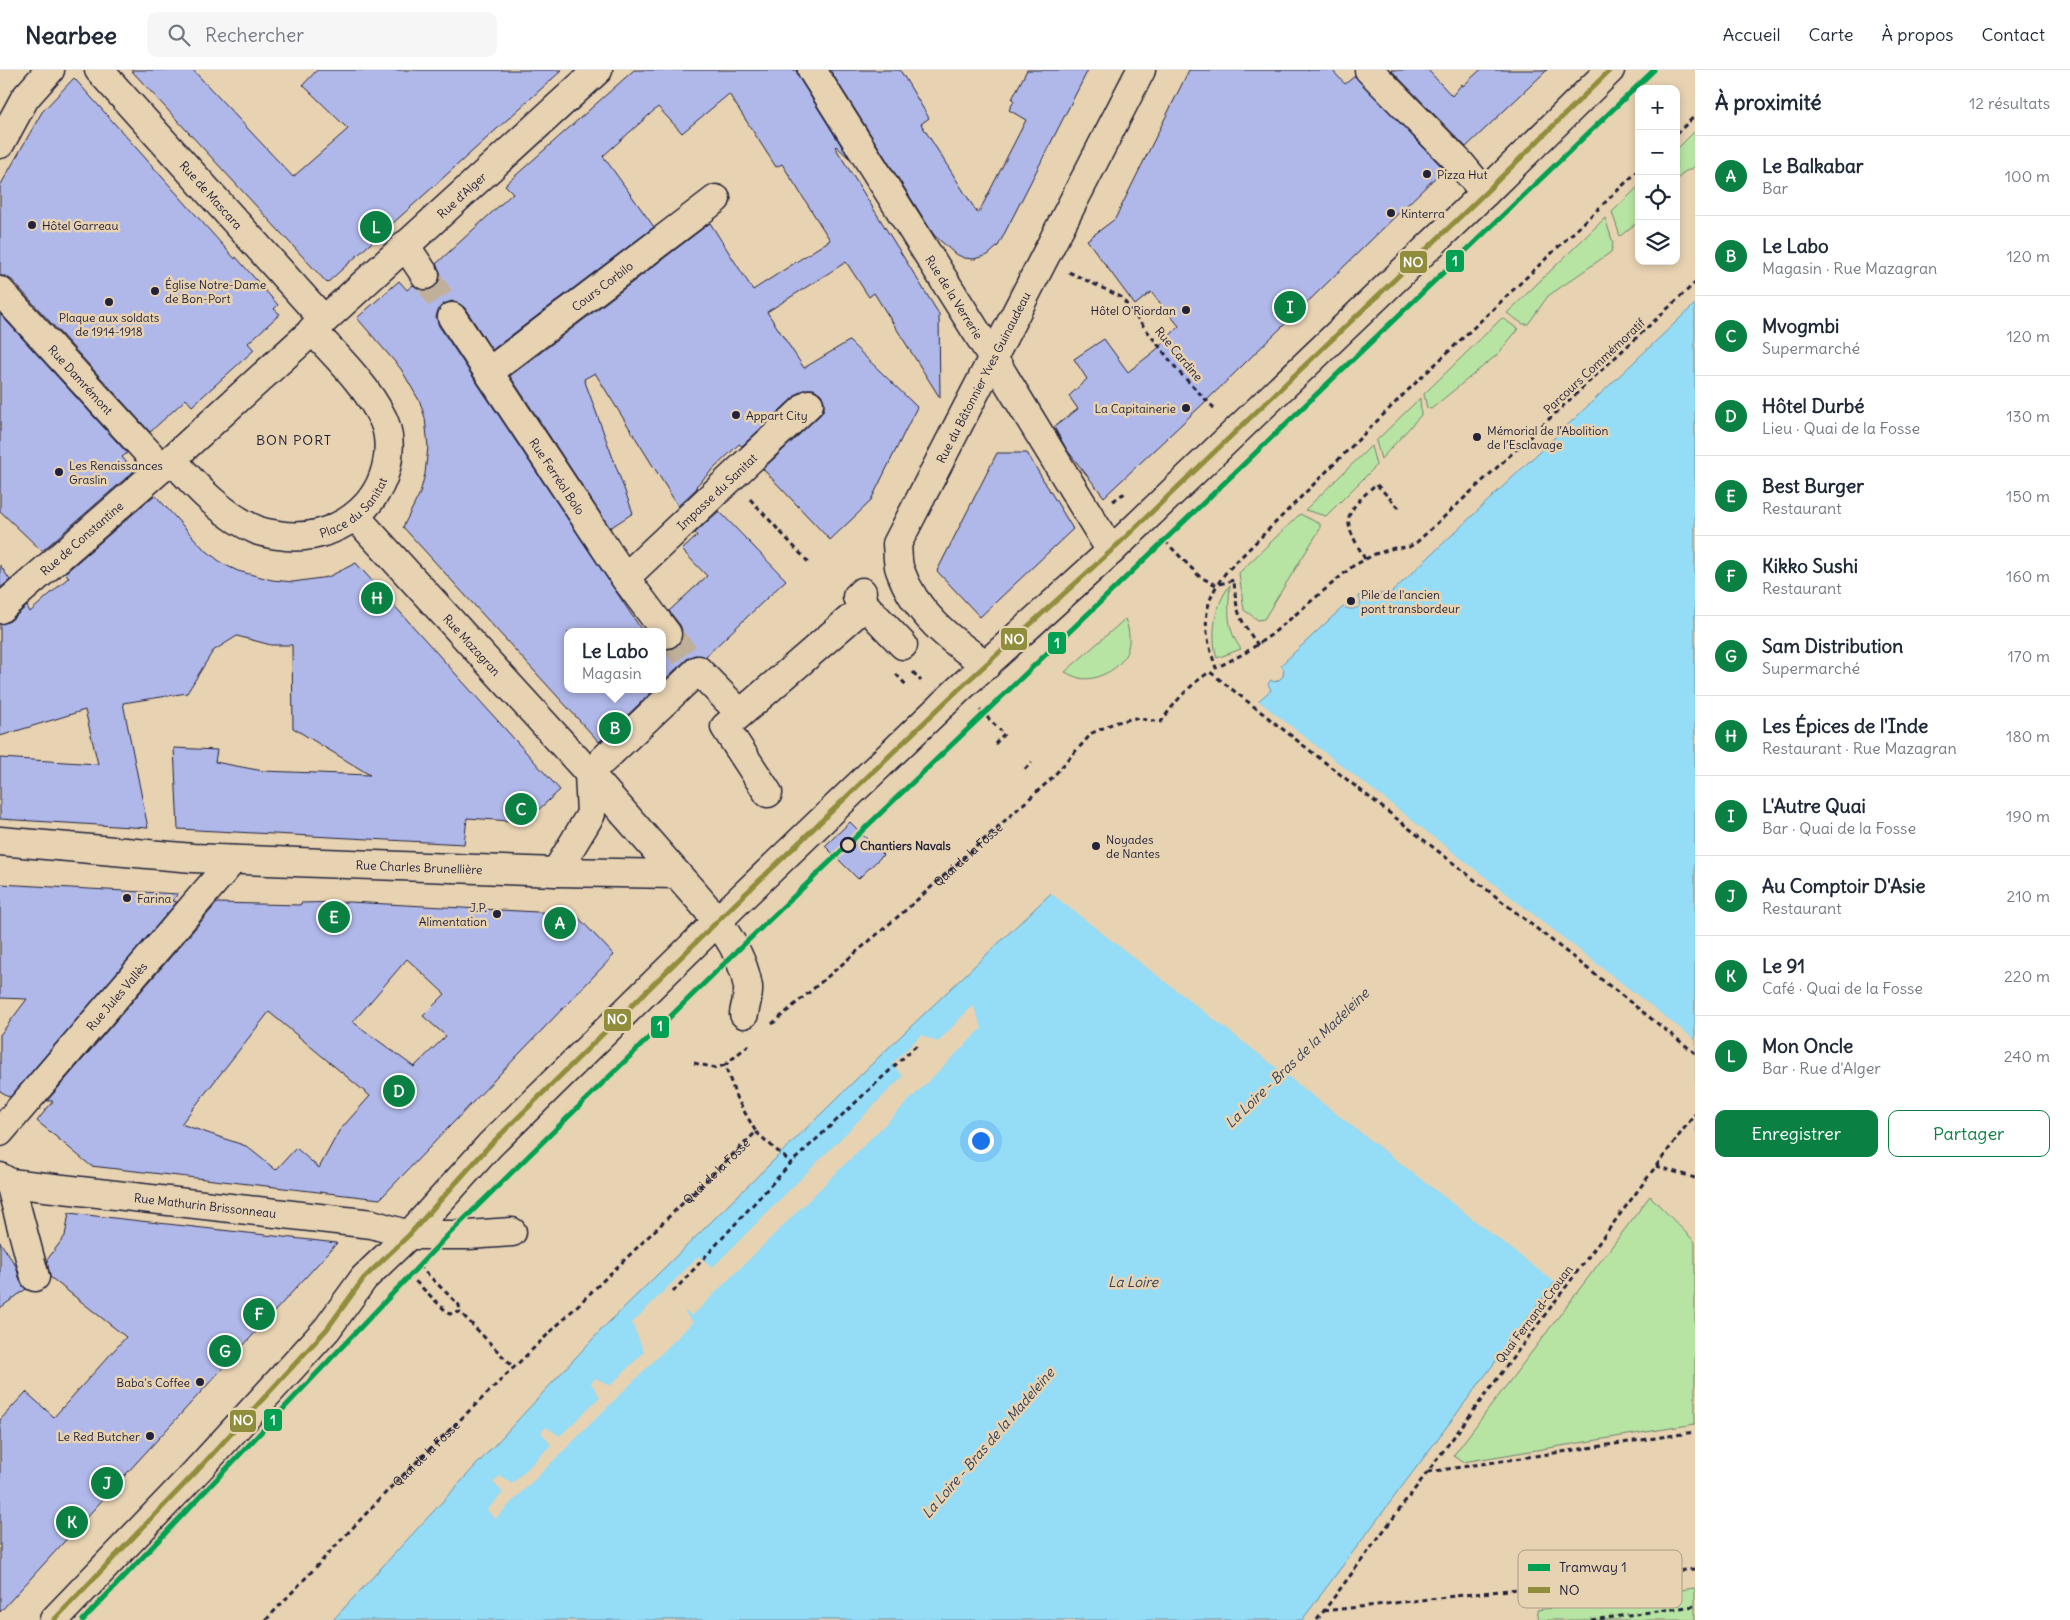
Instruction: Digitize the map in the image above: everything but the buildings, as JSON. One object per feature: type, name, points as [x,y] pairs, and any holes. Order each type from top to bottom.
[{"type":"street","points":[[0,144],[24,98],[50,70]]},
{"type":"street","name":"Rue de Mascara","points":[[99,70],[318,325]]},
{"type":"street","name":"Rue d'Alger","points":[[318,325],[598,70]]},
{"type":"street","name":"Rue de la Verrerie","points":[[812,70],[993,358],[1111,551]]},
{"type":"street","name":"Rue du Bâtonnier Yves Guinaudeau","points":[[987,665],[957,645],[931,621],[917,602],[900,569],[897,544],[1141,70]]},
{"type":"street","points":[[1369,70],[1460,164],[1485,193]]},
{"type":"street","points":[[54,1620],[195,1473],[327,1328],[364,1278],[409,1235],[490,1145],[718,921],[952,696],[1111,551],[1485,193],[1610,70]]},
{"type":"street","name":"Cours Corbilo","points":[[489,372],[716,199]]},
{"type":"street","points":[[405,246],[425,276]]},
{"type":"street","name":"Rue Damrémont","points":[[0,291],[167,463]]},
{"type":"street","name":"Rue Ferréol Bolo","points":[[452,317],[626,578],[663,628]]},
{"type":"street","points":[[167,463],[318,325]]},
{"type":"street","name":"Place du Sanitat","points":[[167,463],[189,479],[226,513],[260,532],[289,537],[307,536],[328,532],[355,516],[376,495],[389,456],[388,436],[384,420],[367,394],[334,353],[318,325]]},
{"type":"street","name":"Impasse du Sanitat","points":[[626,578],[809,404]]},
{"type":"street","name":"Rue de Constantine","points":[[0,609],[167,463]]},
{"type":"street","name":"Rue Mazagran","points":[[355,516],[596,767],[676,874]]},
{"type":"street","points":[[768,793],[725,727],[866,597],[903,645]]},
{"type":"street","points":[[556,872],[591,814],[596,767],[698,670],[740,713]]},
{"type":"street","name":"Rue Charles Brunellière","points":[[0,841],[233,860],[556,872],[676,874]]},
{"type":"street","name":"Rue Jules Vallès","points":[[0,1132],[233,860]]},
{"type":"street","points":[[676,874],[718,921],[742,966],[748,988],[744,1014]]},
{"type":"street","points":[[5,1180],[35,1277]]},
{"type":"street","name":"Rue Mathurin Brissonneau","points":[[5,1180],[372,1224],[409,1235]]},
{"type":"street","points":[[409,1235],[468,1235],[512,1232]]},
{"type":"path","points":[[1680,130],[1695,116]]},
{"type":"path","name":"Parcours Commémoratif","points":[[1635,174],[1404,394],[1227,571],[1216,585],[1206,622],[1207,641],[1216,668],[1258,645],[1346,571],[1365,559],[1384,551],[1410,546],[1418,542],[1695,283]]},
{"type":"path","name":"Rue Cardine","points":[[1081,278],[1121,297],[1179,372],[1235,431]]},
{"type":"path","points":[[1365,559],[1350,532],[1347,519],[1352,508],[1376,484],[1401,510]]},
{"type":"path","points":[[758,508],[811,565]]},
{"type":"path","points":[[1234,580],[1235,606],[1243,624],[1258,645]]},
{"type":"path","points":[[892,669],[906,686]]},
{"type":"path","name":"Quai de la Fosse","points":[[769,1027],[908,908],[1050,780],[1092,733],[1114,723],[1135,718],[1161,722],[1174,704],[1210,672],[1695,1053]]},
{"type":"path","points":[[978,708],[1003,733],[995,744]]},
{"type":"path","points":[[1025,769],[1032,762]]},
{"type":"path","points":[[1045,776],[1050,780]]},
{"type":"path","points":[[694,1063],[716,1068],[725,1064],[754,1040]]},
{"type":"path","points":[[673,1292],[791,1163],[919,1043]]},
{"type":"path","name":"Quai de la Fosse","points":[[266,1620],[393,1485],[756,1132],[736,1097],[725,1064]]},
{"type":"path","name":"Quai Fernand-Crouan","points":[[1317,1620],[1695,1114]]},
{"type":"path","points":[[756,1132],[791,1163]]},
{"type":"path","points":[[1656,1166],[1695,1178]]},
{"type":"path","points":[[401,1274],[410,1275],[449,1314],[460,1312],[514,1368]]},
{"type":"path","points":[[1427,1472],[1695,1432]]},
{"type":"path","points":[[1682,1570],[1695,1569]]},
{"type":"path","points":[[1323,1611],[1518,1589]]},
{"type":"path","points":[[1682,1608],[1695,1606]]},
{"type":"path","points":[[1591,1620],[1680,1608]]},
{"type":"green space","points":[[1695,131],[1695,167],[1684,172],[1680,176],[1680,175],[1680,146]]},
{"type":"green space","points":[[1635,190],[1635,224],[1620,236],[1612,212]]},
{"type":"green space","points":[[1605,218],[1613,243],[1611,252],[1548,296],[1528,324],[1523,324],[1507,313]]},
{"type":"green space","points":[[1502,318],[1518,329],[1498,354],[1431,409],[1427,408],[1424,394]]},
{"type":"green space","points":[[1420,398],[1421,415],[1381,459],[1376,441]]},
{"type":"green space","points":[[1371,446],[1375,467],[1326,516],[1305,510]]},
{"type":"green space","points":[[1300,514],[1320,524],[1320,529],[1264,619],[1258,620],[1244,610],[1239,573]]},
{"type":"green space","points":[[1230,585],[1230,626],[1241,649],[1217,658],[1214,639],[1215,620],[1217,610]]},
{"type":"green space","points":[[1125,619],[1128,628],[1129,645],[1127,652],[1118,665],[1102,675],[1085,679],[1065,672]]},
{"type":"green space","points":[[1650,1196],[1695,1242],[1695,1424],[1463,1462],[1453,1456]]},
{"type":"green space","points":[[1695,1588],[1695,1620],[1539,1620],[1537,1610],[1551,1608],[1682,1608],[1682,1590]]},
{"type":"water","name":"La Loire","points":[[1695,304],[1695,1132],[1669,1130],[1302,1620],[333,1620],[602,1329],[882,1054],[1191,760],[1271,690],[1268,684],[1271,680],[1274,682],[1283,676],[1284,670],[1281,665],[1343,607],[1357,608],[1360,603],[1358,596],[1391,593]]},
{"type":"pier","points":[[1256,699],[1695,1040],[1695,1135],[1685,1146],[1670,1134],[1557,1284],[1049,892],[1189,758]]},
{"type":"pier","points":[[973,1005],[982,1028],[692,1316],[686,1311],[685,1313],[693,1322],[495,1519],[487,1510],[503,1493],[493,1482],[500,1476],[512,1484],[551,1445],[541,1432],[546,1427],[560,1436],[600,1397],[591,1383],[596,1378],[610,1386],[644,1352],[632,1323],[699,1256],[712,1268],[903,1076],[892,1064],[921,1035],[938,1042]]},
{"type":"tunnel","points":[[425,275],[452,317]]},
{"type":"tunnel","points":[[667,634],[694,666]]},
{"type":"tram line","name":"1","points":[[83,1620],[449,1234],[736,952],[1654,70]]},
{"type":"transit line","name":"NO","points":[[54,1620],[195,1473],[327,1329],[364,1278],[409,1235],[490,1145],[737,902],[959,689],[1111,551],[1485,193],[1610,70]]},
{"type":"place","name":"Pizza Hut","points":[[1427,174]]},
{"type":"place","name":"Kinterra","points":[[1391,213]]},
{"type":"place","name":"Hôtel Garreau","points":[[32,225]]},
{"type":"place","name":"Mon Oncle","points":[[376,227]]},
{"type":"place","name":"Église Notre-Dame de Bon-Port","points":[[155,291]]},
{"type":"place","name":"Plaque aux soldats de 1914-1918","points":[[109,302]]},
{"type":"place","name":"L'Autre Quai","points":[[1290,307]]},
{"type":"place","name":"Hôtel O'Riordan","points":[[1186,310]]},
{"type":"place","name":"La Capitainerie","points":[[1186,408]]},
{"type":"place","name":"Appart City","points":[[736,415]]},
{"type":"place","name":"Mémorial de l’Abolition de l’Esclavage","points":[[1477,437]]},
{"type":"place","name":"Les Renaissances Graslin","points":[[59,472]]},
{"type":"place","name":"Les Épices de l'Inde","points":[[377,598]]},
{"type":"place","name":"Pile de l'ancien pont transbordeur","points":[[1351,601]]},
{"type":"place","name":"Le Labo","points":[[615,728]]},
{"type":"place","name":"Mvogmbi","points":[[521,809]]},
{"type":"place","name":"Chantiers Navals","points":[[848,845]]},
{"type":"place","name":"Noyades de Nantes","points":[[1096,846]]},
{"type":"place","name":"Farina","points":[[127,898]]},
{"type":"place","name":"J.P. Alimentation","points":[[497,914]]},
{"type":"place","name":"Best Burger","points":[[334,917]]},
{"type":"place","name":"Le Balkabar","points":[[560,923]]},
{"type":"place","name":"Hôtel Durbé","points":[[399,1091]]},
{"type":"place","name":"Kikko Sushi","points":[[259,1314]]},
{"type":"place","name":"Sam Distribution","points":[[225,1351]]},
{"type":"place","name":"Baba's Coffee","points":[[200,1382]]},
{"type":"place","name":"Le Red Butcher","points":[[150,1436]]},
{"type":"place","name":"Au Comptoir D'Asie","points":[[107,1483]]},
{"type":"place","name":"Le 91","points":[[72,1522]]},
{"type":"district","name":"BON PORT","points":[[294,440]]},
{"type":"water label","name":"La Loire - Bras de la Madeleine","points":[[1297,1058]]},
{"type":"water label","name":"La Loire - Bras de la Madeleine","points":[[988,1443]]}]
